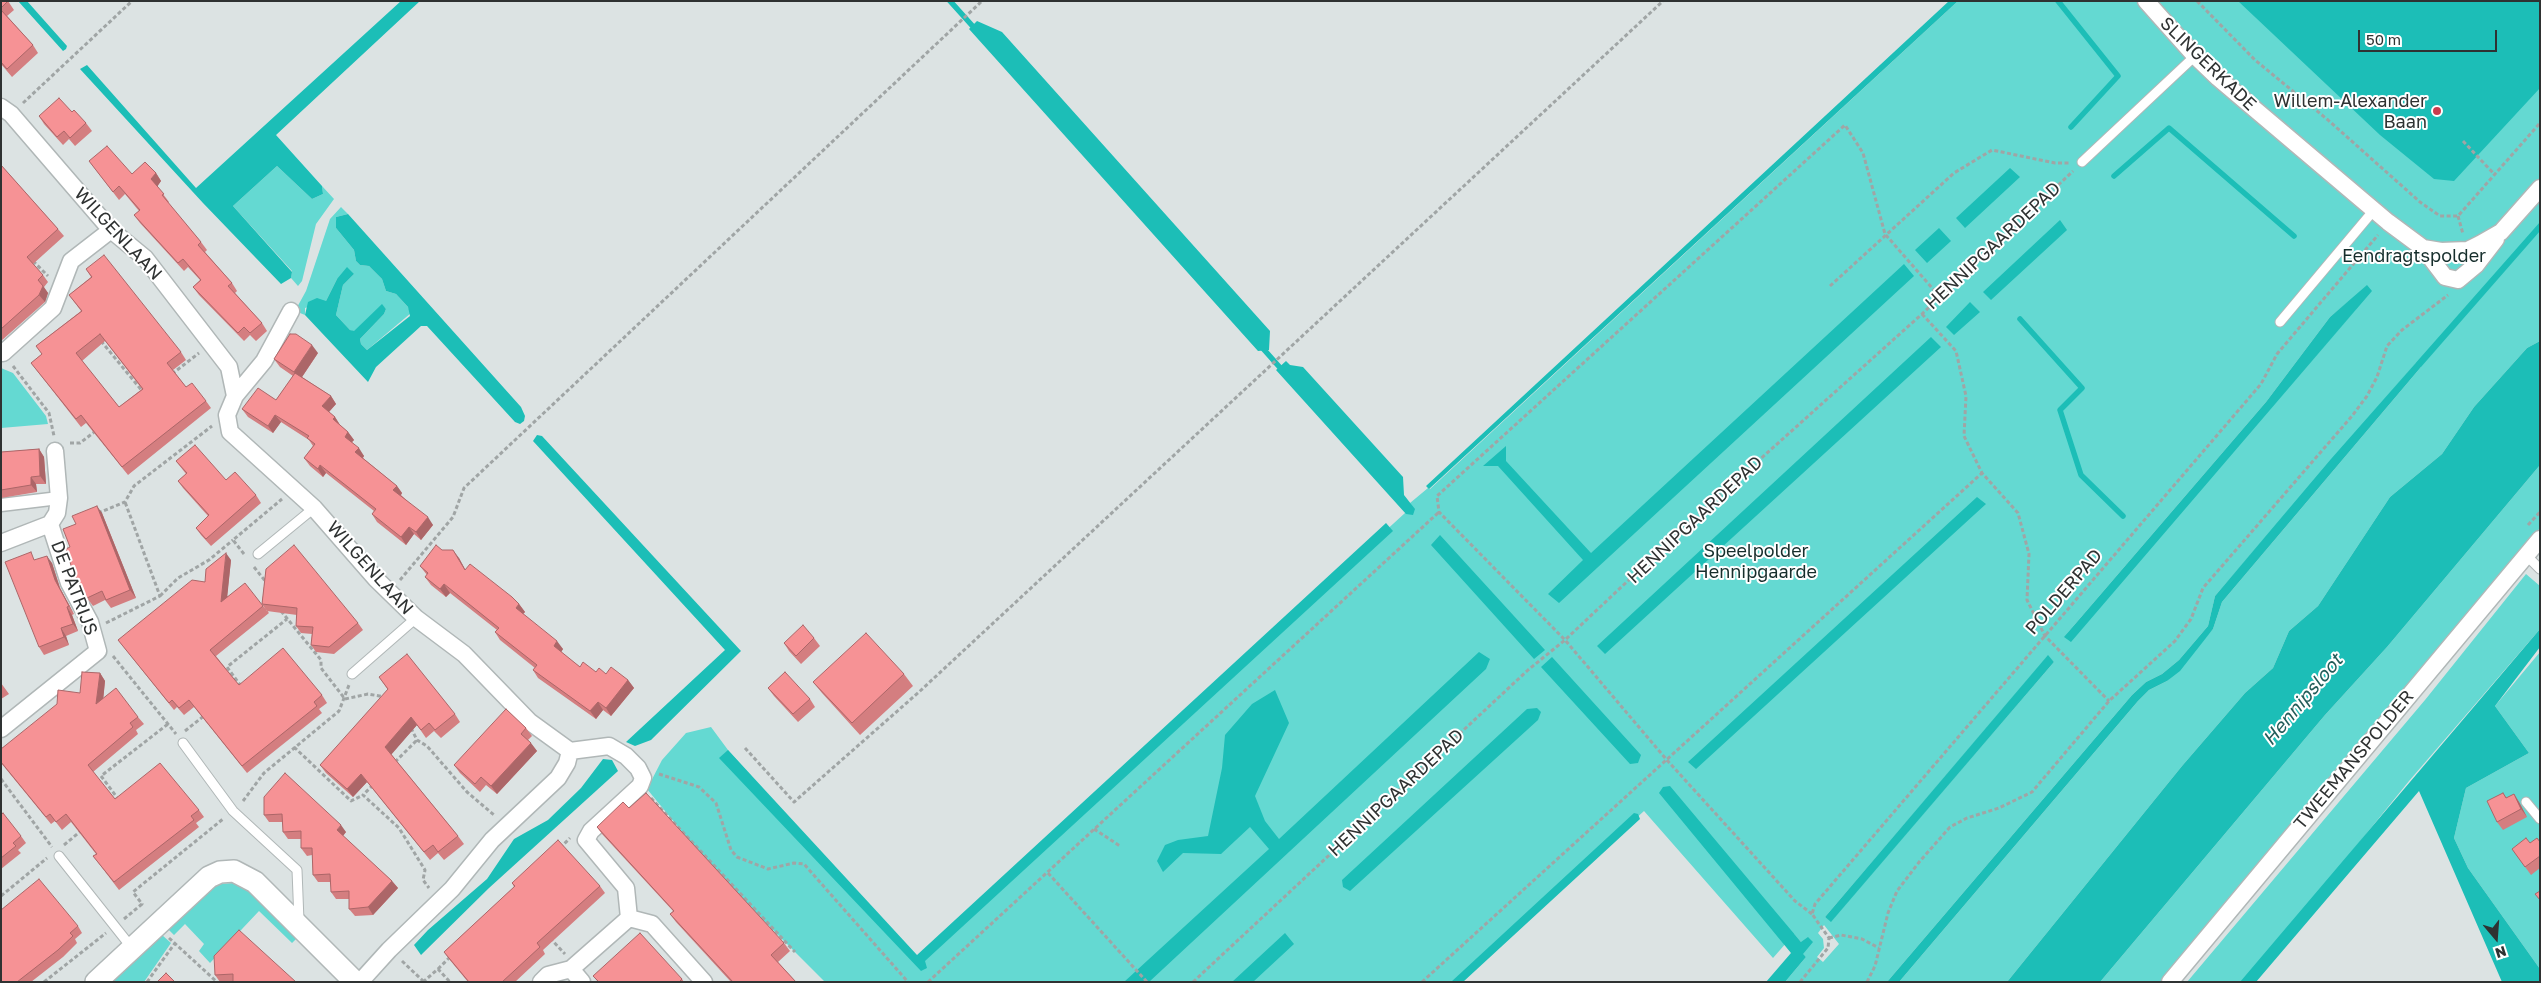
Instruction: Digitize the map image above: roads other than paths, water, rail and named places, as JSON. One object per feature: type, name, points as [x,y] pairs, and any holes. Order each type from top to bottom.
[{"type":"street","name":"SLINGERKADE","points":[[2146,1],[2194,56],[2388,222],[2424,248],[2440,251],[2468,250],[2501,232]]},
{"type":"street","name":"WILGENLAAN","points":[[6,110],[111,230],[145,258],[229,367],[235,396],[227,416],[230,432],[295,489],[314,508],[376,580],[416,618],[464,654],[530,722],[570,750]]},
{"type":"street","points":[[2424,248],[2445,277],[2458,280],[2476,264],[2540,188]]},
{"type":"street","points":[[3,353],[53,308],[71,261],[111,230]]},
{"type":"street","points":[[235,396],[264,361],[291,311]]},
{"type":"street","name":"DE PATRIJS","points":[[1,543],[50,524],[57,513],[59,498],[55,448]]},
{"type":"street","points":[[1,505],[59,498]]},
{"type":"street","name":"DE PATRIJS","points":[[1,730],[98,651],[91,626],[69,582],[50,524]]},
{"type":"street","name":"TWEEMANSPOLDER","points":[[2170,982],[2525,554],[2540,539]]},
{"type":"street","points":[[360,982],[389,950],[452,889],[505,826],[558,778],[567,763],[570,750],[609,746],[626,756],[638,768],[643,778],[640,786],[586,840],[591,849],[626,888],[629,918]]},
{"type":"street","points":[[96,982],[209,877],[220,872],[234,871],[255,882],[355,982]]},
{"type":"street","points":[[541,982],[548,975],[573,967],[629,918]]},
{"type":"street","points":[[629,918],[652,924],[704,982]]},
{"type":"street","points":[[573,967],[582,982]]},
{"type":"lane","points":[[2082,162],[2194,56]]},
{"type":"lane","points":[[2280,322],[2374,210]]},
{"type":"lane","points":[[258,554],[314,508]]},
{"type":"lane","points":[[2525,554],[2540,568]]},
{"type":"lane","points":[[352,674],[416,618]]},
{"type":"lane","points":[[183,742],[233,811],[297,870],[300,926]]},
{"type":"lane","points":[[2526,802],[2540,819]]},
{"type":"lane","points":[[57,854],[132,948]]},
{"type":"water","points":[[18,1],[27,1],[67,46],[66,49],[63,51]]},
{"type":"water","points":[[401,1],[420,1],[276,135],[322,186],[323,194],[312,199],[277,166],[233,206],[292,272],[291,278],[281,284],[203,203],[80,69],[87,65],[196,188]]},
{"type":"water","points":[[1949,1],[1958,1],[1429,489],[1426,486]]},
{"type":"water","name":"Willem-Alexander Baan","points":[[2238,1],[2540,1],[2540,88],[2454,181],[2434,179],[2380,135]]},
{"type":"water","points":[[977,21],[1002,32],[1270,331],[1269,350],[1258,351],[969,29]]},
{"type":"water","points":[[2010,168],[2020,177],[1965,228],[1956,218]]},
{"type":"water","points":[[348,214],[521,407],[525,416],[524,421],[520,424],[515,422],[427,326],[421,326],[376,367],[368,382],[305,315],[308,302],[317,298],[326,301],[337,279],[347,267],[354,274],[343,285],[336,315],[350,330],[354,331],[382,304],[386,309],[384,314],[360,339],[361,344],[367,350],[410,316],[408,307],[396,294],[386,291],[382,279],[369,266],[360,265],[356,261],[354,250],[336,228],[336,217]]},
{"type":"water","points":[[2060,220],[2067,230],[1991,300],[1983,292]]},
{"type":"water","points":[[2540,222],[2540,231],[2421,367],[2222,602],[2213,629],[2180,671],[2167,681],[2149,690],[2138,701],[1899,982],[1887,982],[2132,695],[2146,682],[2162,674],[2179,660],[2208,626],[2215,596],[2331,459]]},
{"type":"water","points":[[1939,228],[1951,241],[1927,263],[1915,250]]},
{"type":"water","points":[[1904,264],[1914,276],[1559,603],[1548,594],[1583,560],[1498,466],[1483,466],[1506,446],[1506,461],[1591,553]]},
{"type":"water","points":[[2367,285],[2372,291],[2071,642],[2064,637],[2266,402],[2330,317]]},
{"type":"water","points":[[1970,302],[1980,312],[1954,335],[1946,327]]},
{"type":"water","points":[[1931,337],[1941,347],[1605,654],[1597,646]]},
{"type":"water","name":"Hennipsloot","points":[[2540,341],[2540,465],[2387,647],[2325,715],[2100,982],[2007,982],[2182,766],[2245,693],[2273,668],[2289,631],[2318,606],[2390,497],[2442,454],[2474,407],[2527,348]]},
{"type":"water","points":[[1286,361],[1290,365],[1303,367],[1403,477],[1404,495],[1415,509],[1413,515],[1406,514],[1276,370]]},
{"type":"water","points":[[537,435],[542,436],[741,651],[651,740],[635,746],[626,742],[725,650],[533,441]]},
{"type":"water","points":[[1977,497],[1986,504],[1696,769],[1688,762]]},
{"type":"water","points":[[1386,523],[1393,531],[925,961],[927,968],[921,971],[719,758],[728,750],[917,955]]},
{"type":"water","points":[[1440,535],[1545,650],[1534,659],[1431,545]]},
{"type":"water","points":[[2540,629],[2540,647],[2495,706],[2529,753],[2466,788],[2454,838],[2468,868],[2540,969],[2540,982],[2502,982],[2419,791],[2256,982],[2240,982]]},
{"type":"water","points":[[1479,652],[1490,659],[1486,669],[1149,982],[1124,982],[1269,849],[1250,827],[1221,854],[1183,853],[1163,872],[1157,861],[1165,845],[1178,840],[1208,836],[1222,768],[1225,735],[1252,704],[1275,690],[1289,723],[1255,796],[1265,821],[1279,839]]},
{"type":"water","points":[[2048,655],[2054,662],[1831,922],[1825,917]]},
{"type":"water","points":[[1552,657],[1641,755],[1638,763],[1630,764],[1541,667]]},
{"type":"water","points":[[1537,708],[1541,712],[1538,720],[1350,891],[1343,887],[1342,880],[1527,709]]},
{"type":"water","points":[[603,759],[612,760],[618,771],[489,888],[421,955],[414,945],[428,930],[487,879],[514,839],[548,820],[581,788]]},
{"type":"water","points":[[1670,786],[1801,942],[1808,937],[1813,942],[1803,954],[1806,957],[1785,982],[1766,982],[1791,953],[1659,793],[1663,787]]},
{"type":"water","points":[[1634,813],[1638,814],[1640,819],[1463,982],[1451,982]]},
{"type":"water","points":[[1285,933],[1294,944],[1253,982],[1232,982]]},
{"type":"waterway","points":[[950,1],[977,31]]},
{"type":"waterway","points":[[2058,1],[2118,76],[2071,127]]},
{"type":"waterway","points":[[2114,176],[2169,128],[2294,236]]},
{"type":"waterway","points":[[2020,319],[2082,388],[2060,410],[2081,475],[2123,516]]},
{"type":"waterway","points":[[1259,344],[1283,371]]},
{"type":"place","name":"Willem-Alexander Baan","points":[[2437,111]]},
{"type":"park label","name":"Eendragtspolder","points":[[2414,256]]},
{"type":"park label","name":"Speelpolder Hennipgaarde","points":[[1756,561]]}]
